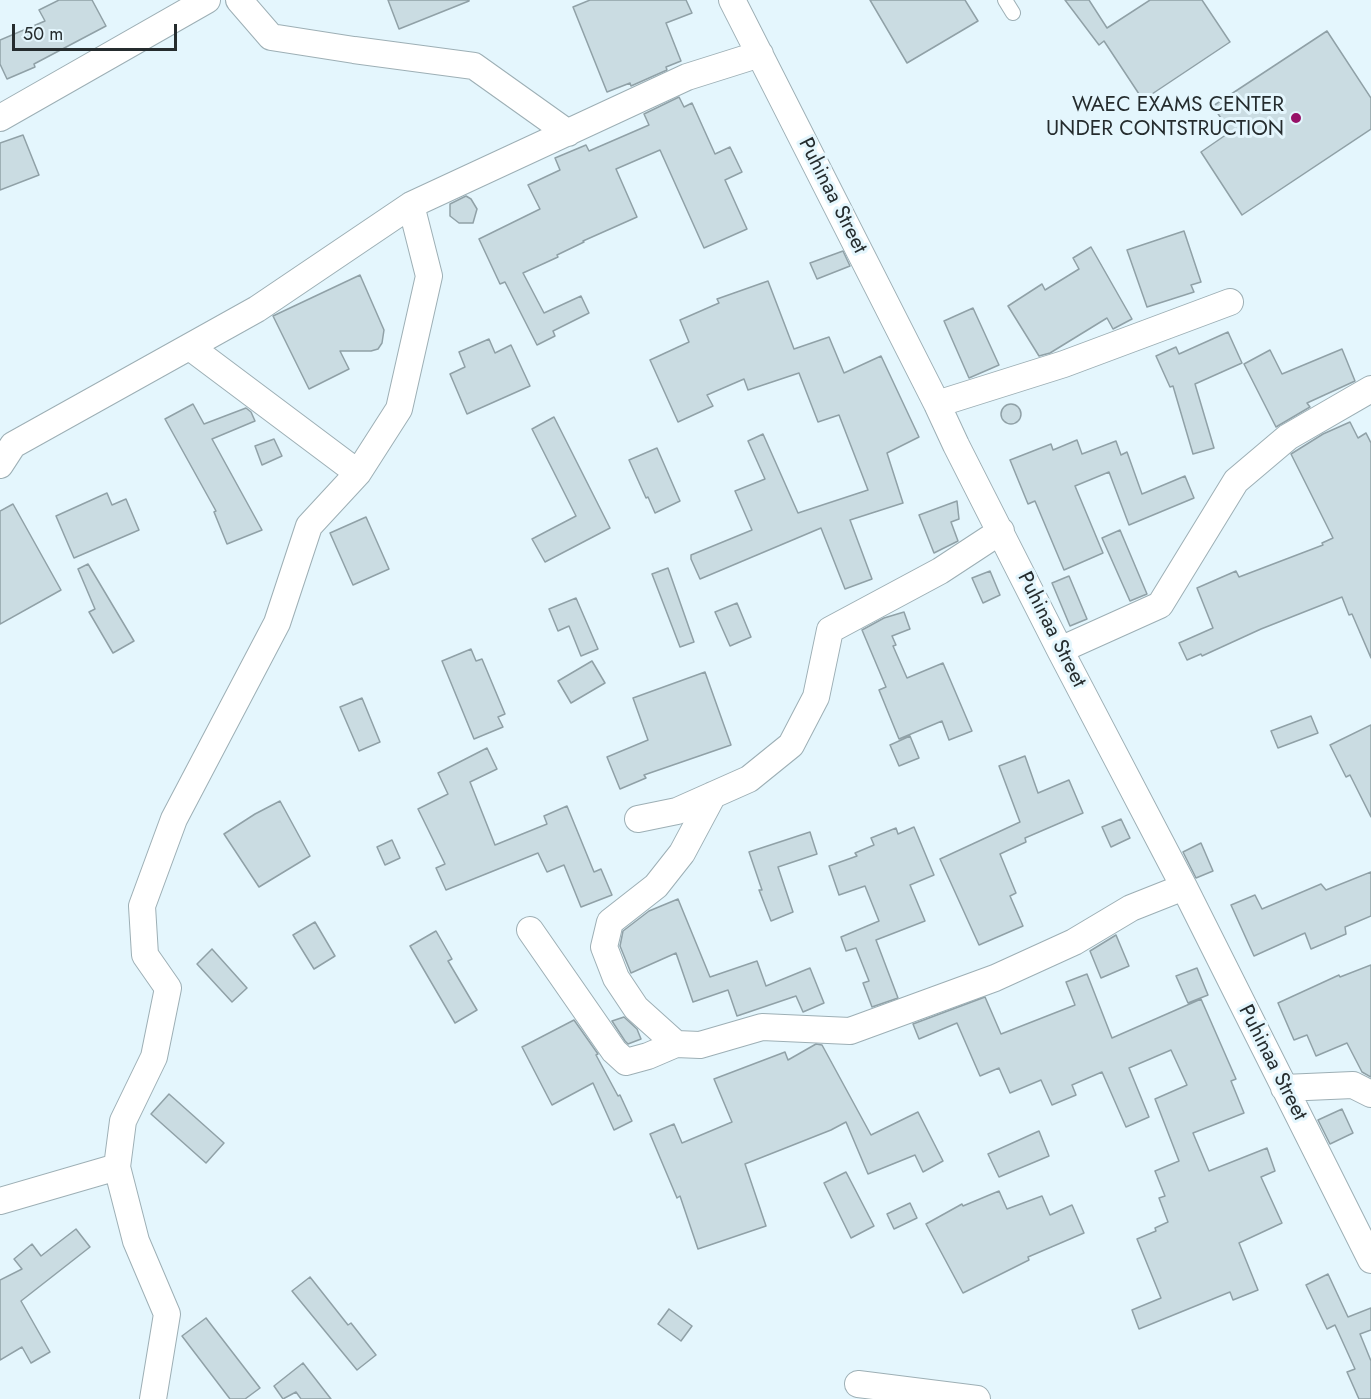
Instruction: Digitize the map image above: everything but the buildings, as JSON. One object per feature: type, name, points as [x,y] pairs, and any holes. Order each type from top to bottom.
[{"type":"street","points":[[0,118],[207,0]]},
{"type":"street","points":[[239,0],[272,37],[474,66],[568,133]]},
{"type":"street","name":"Puhinaa Street","points":[[732,0],[938,404],[956,445],[1060,650],[1184,887],[1371,1260]]},
{"type":"street","points":[[0,465],[13,445],[257,309],[411,205],[687,78],[760,54]]},
{"type":"street","points":[[153,1399],[167,1314],[136,1241],[117,1167],[123,1121],[154,1057],[168,988],[145,955],[141,906],[174,819],[277,623],[309,526],[358,473],[399,409],[429,276],[411,205]]},
{"type":"street","points":[[938,404],[1064,364],[1230,302]]},
{"type":"street","points":[[190,347],[358,473]]},
{"type":"street","points":[[1060,650],[1160,605],[1236,481],[1288,437],[1369,397]]},
{"type":"street","points":[[638,819],[677,811],[748,780],[791,745],[816,697],[830,630],[940,571],[1001,531]]},
{"type":"street","points":[[676,1044],[636,1008],[616,978],[604,947],[610,922],[656,886],[682,853],[712,795]]},
{"type":"street","points":[[530,930],[614,1051],[626,1062],[648,1056],[676,1044],[700,1045],[762,1027],[850,1031],[995,978],[1074,942],[1131,908],[1184,887]]},
{"type":"street","points":[[1284,1088],[1353,1085],[1371,1094]]},
{"type":"street","points":[[0,1201],[117,1167]]},
{"type":"street","points":[[858,1384],[977,1399]]},
{"type":"lane","points":[[1005,0],[1013,13]]},
{"type":"place","name":"WAEC EXAMS CENTER UNDER CONTSTRUCTION","points":[[1296,118]]}]
